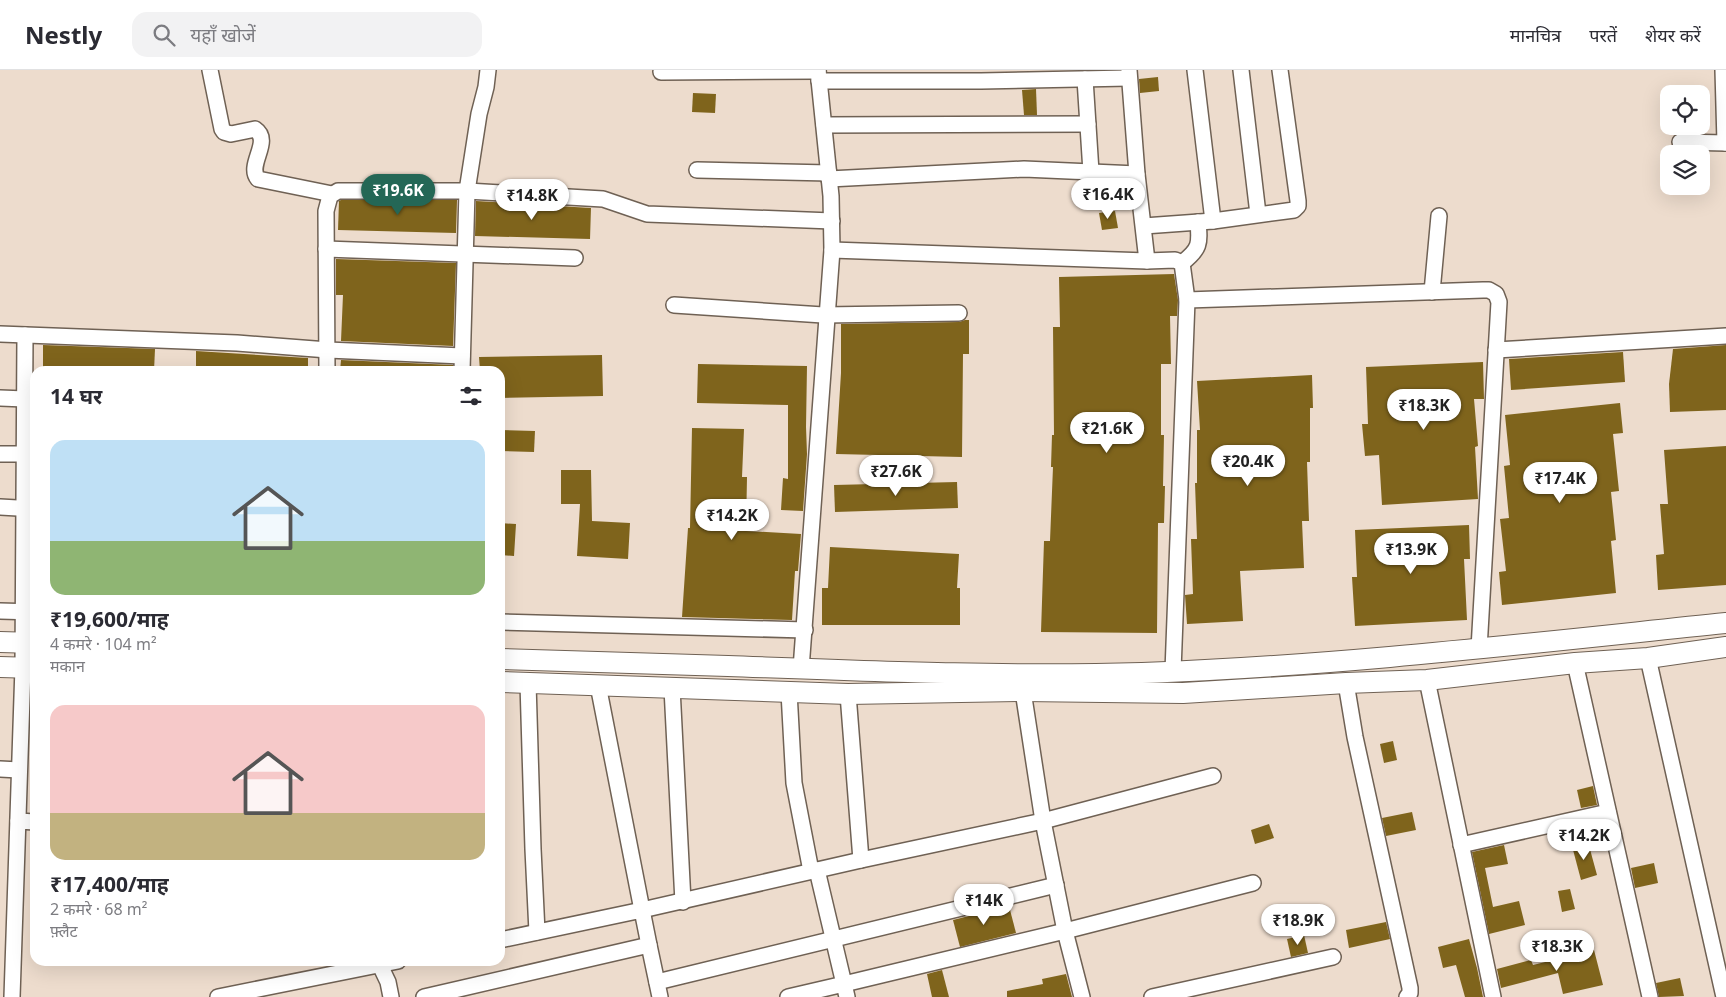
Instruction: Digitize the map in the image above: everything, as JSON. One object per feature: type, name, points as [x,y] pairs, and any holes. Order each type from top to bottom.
[{"type":"street","points":[[210,70],[224,132],[231,134],[253,129],[259,133],[261,144],[254,170],[258,179],[332,194],[342,190],[467,191],[603,199],[652,215],[832,221]]},
{"type":"street","points":[[462,366],[467,191],[488,70]]},
{"type":"street","points":[[1182,263],[1197,249],[1206,221],[1195,70]]},
{"type":"street","points":[[1241,70],[1258,214]]},
{"type":"street","points":[[1144,226],[1206,221],[1294,210],[1298,206],[1280,70]]},
{"type":"street","points":[[1680,142],[1726,143],[1723,70]]},
{"type":"street","points":[[661,72],[818,74],[981,81],[1085,79],[1129,74],[1137,174],[1147,261]]},
{"type":"street","points":[[801,669],[832,250],[829,176],[818,74]]},
{"type":"street","points":[[1085,79],[1091,172]]},
{"type":"street","points":[[824,125],[1088,124]]},
{"type":"street","points":[[697,170],[829,176],[1024,169],[1137,174]]},
{"type":"street","points":[[327,366],[326,211],[328,200],[332,194]]},
{"type":"street","points":[[1432,292],[1439,216]]},
{"type":"street","points":[[326,249],[575,258]]},
{"type":"street","points":[[832,250],[1147,261],[1176,260],[1182,263]]},
{"type":"street","points":[[1173,671],[1187,300],[1182,263]]},
{"type":"street","points":[[1187,300],[1483,290],[1496,294],[1499,302],[1480,649]]},
{"type":"street","points":[[674,305],[828,315],[959,312]]},
{"type":"street","points":[[0,334],[237,343],[328,350],[462,356]]},
{"type":"street","points":[[12,997],[19,770],[29,668],[30,454],[25,399],[25,335]]},
{"type":"street","points":[[1496,350],[1726,336]]},
{"type":"street","points":[[0,398],[25,399]]},
{"type":"street","points":[[0,454],[30,454]]},
{"type":"street","points":[[0,507],[29,509]]},
{"type":"street","points":[[0,611],[29,611]]},
{"type":"street","points":[[505,622],[805,630]]},
{"type":"street","points":[[505,682],[848,694],[1264,666],[1480,649],[1726,623]]},
{"type":"street","points":[[0,642],[29,643]]},
{"type":"street","points":[[505,659],[937,674],[1183,693],[1427,680],[1575,663],[1648,658],[1726,647]]},
{"type":"street","points":[[1648,658],[1724,997]]},
{"type":"street","points":[[1575,663],[1650,997]]},
{"type":"street","points":[[0,667],[29,668]]},
{"type":"street","points":[[1427,680],[1493,997]]},
{"type":"street","points":[[1023,682],[1042,820],[1065,931],[1082,997]]},
{"type":"street","points":[[528,683],[537,932]]},
{"type":"street","points":[[1346,683],[1355,737],[1410,988],[1410,993],[1407,997]]},
{"type":"street","points":[[598,685],[660,997]]},
{"type":"street","points":[[672,688],[683,902]]},
{"type":"street","points":[[789,692],[794,783],[802,829],[846,990]]},
{"type":"street","points":[[848,694],[861,860]]},
{"type":"street","points":[[0,770],[19,770]]},
{"type":"street","points":[[505,939],[683,902],[1042,820],[1213,776]]},
{"type":"street","points":[[1461,845],[1608,812]]},
{"type":"street","points":[[18,821],[30,822]]},
{"type":"street","points":[[788,997],[846,990],[1253,883]]},
{"type":"street","points":[[657,982],[1056,885]]},
{"type":"street","points":[[424,997],[649,945]]},
{"type":"street","points":[[1152,997],[1332,957]]},
{"type":"street","points":[[218,997],[365,966]]},
{"type":"street","points":[[380,966],[388,982],[392,997]]},
{"type":"building","points":[[1158,77],[1159,91],[1140,93],[1139,79]]},
{"type":"building","points":[[1036,89],[1037,115],[1024,115],[1022,90]]},
{"type":"building","points":[[693,93],[716,94],[715,113],[692,112]]},
{"type":"building","points":[[457,200],[456,233],[338,230],[339,201]]},
{"type":"building","points":[[476,201],[591,208],[590,239],[475,236]]},
{"type":"building","points":[[1115,211],[1118,228],[1102,230],[1099,213]]},
{"type":"building","points":[[336,259],[456,263],[453,346],[341,341],[343,295],[336,295]]},
{"type":"building","points":[[1174,274],[1178,300],[1177,316],[1170,316],[1171,364],[1161,364],[1161,435],[1164,435],[1163,486],[1165,486],[1164,523],[1158,523],[1157,633],[1041,632],[1044,541],[1050,541],[1053,467],[1051,467],[1052,435],[1054,435],[1053,327],[1060,327],[1059,277]]},
{"type":"building","points":[[969,320],[969,354],[963,354],[962,457],[836,454],[841,373],[841,324],[959,322]]},
{"type":"building","points":[[43,345],[155,349],[154,366],[43,366]]},
{"type":"building","points":[[1726,345],[1726,410],[1670,412],[1669,384],[1673,349]]},
{"type":"building","points":[[196,351],[308,358],[308,366],[196,366]]},
{"type":"building","points":[[1623,352],[1625,382],[1511,390],[1509,359]]},
{"type":"building","points":[[602,355],[603,396],[505,398],[505,366],[480,366],[479,357]]},
{"type":"building","points":[[341,360],[453,365],[453,366],[340,366]]},
{"type":"building","points":[[1483,362],[1484,399],[1474,399],[1478,446],[1475,447],[1478,499],[1382,505],[1379,455],[1365,456],[1362,424],[1368,424],[1366,367]]},
{"type":"building","points":[[698,364],[807,366],[807,454],[803,511],[781,510],[783,478],[788,479],[788,405],[697,403]]},
{"type":"building","points":[[1312,375],[1313,408],[1310,408],[1310,462],[1307,462],[1309,521],[1302,521],[1304,568],[1240,571],[1243,621],[1187,624],[1185,595],[1193,594],[1191,539],[1197,539],[1195,483],[1197,483],[1197,430],[1200,430],[1197,381]]},
{"type":"building","points":[[1620,403],[1623,433],[1613,434],[1619,491],[1611,492],[1616,540],[1611,541],[1616,593],[1502,605],[1499,572],[1506,571],[1500,519],[1509,518],[1504,466],[1510,465],[1505,415]]},
{"type":"building","points":[[692,428],[744,429],[742,477],[747,477],[746,531],[801,534],[798,571],[795,571],[792,620],[682,617],[688,528],[690,528]]},
{"type":"building","points":[[505,430],[535,431],[534,452],[505,451]]},
{"type":"building","points":[[1726,446],[1726,585],[1658,590],[1656,555],[1664,554],[1660,504],[1668,504],[1664,450]]},
{"type":"building","points":[[561,470],[591,470],[592,521],[630,523],[628,559],[577,556],[580,504],[561,504]]},
{"type":"building","points":[[957,482],[958,508],[835,512],[834,485]]},
{"type":"building","points":[[505,523],[516,524],[514,556],[505,555]]},
{"type":"building","points":[[1469,525],[1470,559],[1464,559],[1467,620],[1355,626],[1352,577],[1357,577],[1355,530]]},
{"type":"building","points":[[830,547],[959,554],[957,588],[960,588],[960,625],[822,625],[822,588],[828,588]]},
{"type":"building","points":[[1393,741],[1397,760],[1384,763],[1380,744]]},
{"type":"building","points":[[1593,786],[1597,805],[1581,808],[1577,790]]},
{"type":"building","points":[[1412,812],[1416,830],[1386,836],[1382,818]]},
{"type":"building","points":[[1269,824],[1274,838],[1255,844],[1251,830]]},
{"type":"building","points":[[1588,842],[1597,875],[1581,880],[1572,846]]},
{"type":"building","points":[[1504,845],[1508,864],[1485,868],[1493,907],[1519,901],[1525,925],[1489,934],[1472,852]]},
{"type":"building","points":[[1654,863],[1658,883],[1635,888],[1631,868]]},
{"type":"building","points":[[1570,889],[1575,909],[1562,912],[1558,891]]},
{"type":"building","points":[[1009,906],[1016,933],[960,947],[953,920]]},
{"type":"building","points":[[1386,922],[1390,939],[1349,948],[1346,930]]},
{"type":"building","points":[[1304,935],[1308,953],[1291,957],[1287,939]]},
{"type":"building","points":[[1469,939],[1483,997],[1465,997],[1456,965],[1443,968],[1438,947]]},
{"type":"building","points":[[1594,950],[1603,985],[1563,994],[1558,973],[1501,988],[1497,969],[1531,960],[1533,965]]},
{"type":"building","points":[[942,970],[949,997],[932,997],[927,974]]},
{"type":"building","points":[[1066,974],[1072,997],[1007,997],[1007,991],[1043,984],[1042,979]]},
{"type":"building","points":[[1680,978],[1684,996],[1659,997],[1656,983]]}]
